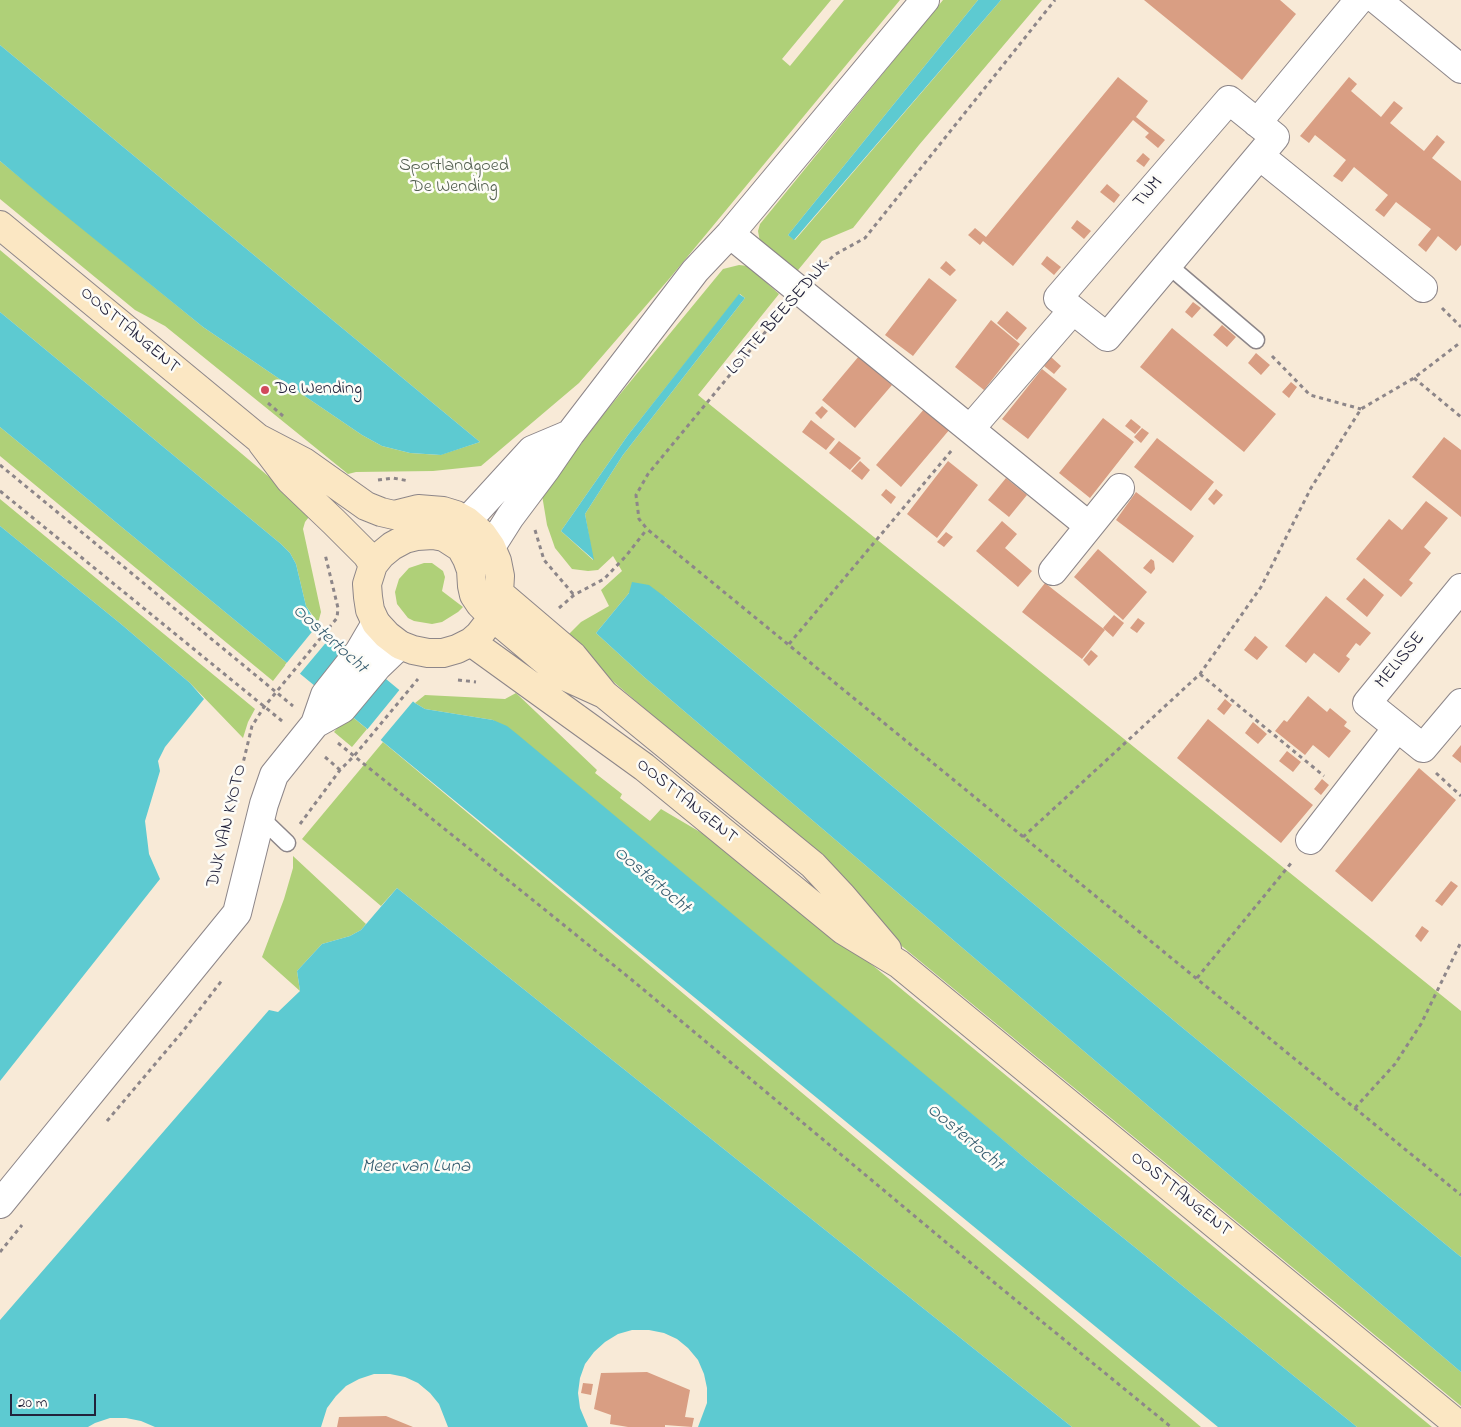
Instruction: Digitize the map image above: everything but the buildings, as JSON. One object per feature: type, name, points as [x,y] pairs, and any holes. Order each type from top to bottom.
[{"type":"main road","name":"OOSTTANGENT","points":[[0,225],[258,438],[304,462],[366,506],[381,512],[394,515],[418,509],[442,511],[467,521]]},
{"type":"main road","name":"OOSTTANGENT","points":[[258,438],[290,480],[334,522],[374,565]]},
{"type":"main road","points":[[444,538],[467,521],[482,534],[491,547],[497,562],[500,576],[496,605],[479,635],[458,648],[443,653],[428,653],[400,645],[376,623],[370,610],[367,584],[374,565],[381,555],[392,546],[417,536],[433,535],[444,538],[461,548],[472,570],[474,595],[480,604],[496,605]]},
{"type":"main road","name":"OOSTTANGENT","points":[[496,605],[573,656],[604,694],[813,865],[842,896],[899,964]]},
{"type":"main road","name":"OOSTTANGENT","points":[[470,642],[644,767],[843,930],[899,964],[1461,1427]]},
{"type":"street","points":[[491,547],[510,517],[570,434],[695,271],[730,234],[925,0]]},
{"type":"street","points":[[1257,123],[1359,0]]},
{"type":"street","points":[[1377,0],[1461,69]]},
{"type":"street","name":"TIJM","points":[[1229,100],[1257,123],[1275,138],[1107,337],[1058,298],[1229,100]]},
{"type":"street","points":[[1260,156],[1423,288]]},
{"type":"street","points":[[730,234],[1089,526]]},
{"type":"street","points":[[970,429],[1073,310]]},
{"type":"street","points":[[467,521],[532,450],[570,434]]},
{"type":"street","points":[[1053,571],[1120,488]]},
{"type":"street","name":"MELISSE","points":[[1461,588],[1367,703],[1423,748],[1461,702]]},
{"type":"street","name":"DIJK VAN KYOTO","points":[[368,660],[376,623]]},
{"type":"street","name":"DIJK VAN KYOTO","points":[[0,1204],[237,913],[274,775],[368,660],[400,645]]},
{"type":"street","points":[[1310,840],[1397,728]]},
{"type":"lane","points":[[1168,265],[1256,340]]},
{"type":"lane","points":[[261,818],[287,844]]},
{"type":"path","name":"LOTTE BEESEDIJK","points":[[646,528],[639,518],[636,495],[648,474],[800,291],[834,255],[865,238],[1055,0]]},
{"type":"path","points":[[1256,340],[1310,395],[1361,409]]},
{"type":"path","points":[[1023,837],[1200,674],[1262,587],[1311,488],[1361,409],[1414,378],[1461,342]]},
{"type":"path","points":[[1414,378],[1461,417]]},
{"type":"path","points":[[789,644],[970,429]]},
{"type":"path","points":[[0,465],[276,693],[632,980],[996,1284],[1171,1427]]},
{"type":"path","points":[[0,490],[286,724]]},
{"type":"path","points":[[534,525],[544,560],[574,595]]},
{"type":"path","points":[[557,610],[574,595],[604,579],[626,556],[646,528],[1461,1195]]},
{"type":"path","name":"DIJK VAN KYOTO","points":[[236,794],[252,726],[264,707],[337,618],[338,608],[323,548]]},
{"type":"path","points":[[1200,674],[1346,794]]},
{"type":"path","points":[[354,756],[414,682]]},
{"type":"path","points":[[318,752],[340,770]]},
{"type":"path","points":[[1197,978],[1310,840]]},
{"type":"path","points":[[1355,1108],[1395,1064],[1421,1024],[1461,942]]},
{"type":"green space","name":"Sportlandgoed De Wending","points":[[0,0],[831,0],[782,59],[790,66],[844,0],[900,0],[669,279],[579,383],[481,466],[433,471],[356,472],[348,474],[165,326],[135,310],[0,199],[0,161],[203,327],[362,435],[382,446],[410,453],[440,455],[480,442],[0,45]]},
{"type":"green space","points":[[943,0],[978,0],[788,235],[795,240],[1001,0],[1042,0],[919,145],[853,228],[822,241],[794,275],[760,242],[758,231],[760,224]]},
{"type":"green space","points":[[0,250],[312,513],[305,522],[303,529],[321,612],[318,623],[306,606],[296,564],[290,553],[281,544],[0,312]]},
{"type":"green space","points":[[739,265],[748,266],[779,294],[698,395],[1461,1011],[1461,1257],[665,597],[629,593],[596,633],[644,677],[1461,1372],[1461,1406],[881,929],[813,854],[564,639],[581,622],[609,606],[601,590],[622,571],[613,556],[598,570],[572,569],[555,548],[547,525],[542,495],[607,410],[723,269]],"holes":[[[740,294],[745,298],[623,455],[585,514],[593,560],[561,531],[628,435]]]},
{"type":"green space","points":[[0,427],[287,663],[273,681],[0,456]]},
{"type":"green space","points":[[0,499],[255,709],[243,738],[190,683],[121,624],[0,526]]},
{"type":"green space","points":[[424,563],[432,563],[443,571],[445,577],[442,591],[463,607],[442,622],[432,624],[414,621],[408,618],[397,604],[395,592],[399,579],[409,568]]},
{"type":"green space","points":[[516,693],[597,770],[595,773],[622,794],[620,798],[650,821],[661,809],[739,855],[1432,1427],[1357,1427],[1032,1164],[493,720],[425,709],[415,703],[425,695],[505,699]]},
{"type":"green space","points":[[349,714],[367,729],[352,747],[334,732]]},
{"type":"green space","points":[[383,742],[1201,1427],[1072,1427],[397,888],[381,906],[302,839]]},
{"type":"green space","points":[[293,856],[366,924],[361,930],[350,936],[322,944],[297,971],[300,991],[262,957],[284,899],[293,868]]},
{"type":"water","points":[[978,0],[1001,0],[794,240],[788,235]]},
{"type":"water","points":[[0,45],[480,442],[441,455],[410,453],[382,446],[362,435],[203,327],[45,199],[0,161]]},
{"type":"water","points":[[739,294],[745,298],[623,455],[585,514],[594,560],[561,531],[628,435]]},
{"type":"water","name":"Oostertocht","points":[[0,312],[281,544],[290,553],[296,564],[306,606],[312,616],[415,703],[425,709],[493,720],[507,726],[1032,1164],[1357,1427],[1218,1427],[349,714],[0,427]]},
{"type":"water","points":[[0,526],[121,624],[190,683],[204,699],[165,747],[158,761],[160,771],[145,821],[149,854],[160,879],[0,1081]]},
{"type":"water","points":[[632,582],[649,585],[665,597],[1461,1257],[1461,1372],[644,677],[596,633],[629,593]]},
{"type":"water","name":"Meer van Luna","points":[[397,888],[1072,1427],[698,1427],[707,1403],[707,1388],[698,1360],[677,1339],[664,1333],[649,1330],[632,1330],[618,1334],[605,1342],[585,1364],[580,1378],[578,1393],[580,1408],[588,1427],[448,1427],[439,1404],[418,1383],[405,1377],[390,1374],[374,1374],[346,1386],[336,1396],[327,1408],[321,1427],[155,1427],[141,1421],[126,1418],[110,1418],[88,1427],[0,1427],[0,1320],[269,1010],[278,1012],[300,991],[297,971],[322,944],[350,936],[361,930]]},
{"type":"pier","points":[[320,622],[334,633],[298,676],[285,665]]},
{"type":"pier","points":[[401,688],[415,699],[379,742],[366,731]]},
{"type":"place","name":"De Wending","points":[[265,390]]}]
